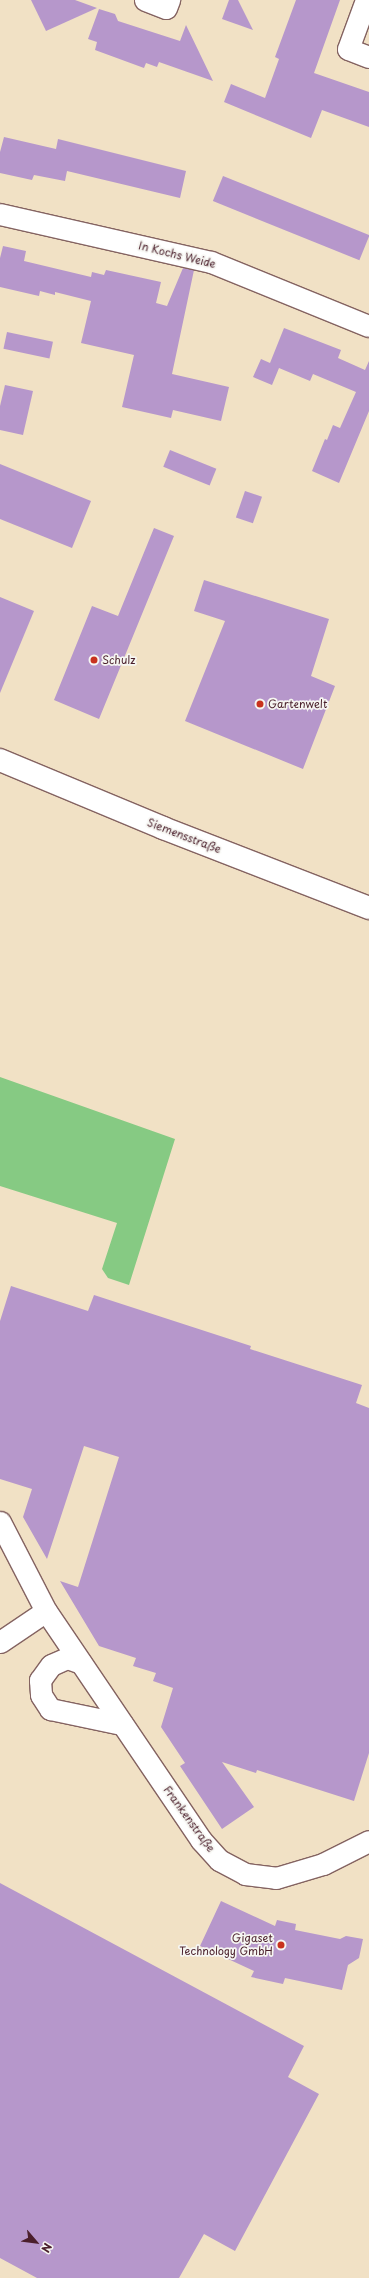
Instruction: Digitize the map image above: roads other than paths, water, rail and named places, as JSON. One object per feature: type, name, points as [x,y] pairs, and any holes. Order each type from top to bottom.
[{"type":"street","points":[[145,0],[166,8],[169,0]]},
{"type":"street","points":[[366,0],[348,49],[369,57]]},
{"type":"street","name":"In Kochs Weide","points":[[0,214],[211,262],[369,326]]},
{"type":"street","name":"Siemensstraße","points":[[0,760],[163,828],[369,908]]},
{"type":"street","name":"Frankenstraße","points":[[0,1522],[46,1611],[201,1840],[219,1860],[244,1874],[276,1878],[323,1864],[369,1841]]},
{"type":"street","points":[[0,1642],[46,1611]]},
{"type":"street","points":[[81,1663],[67,1658],[51,1665],[40,1680],[41,1695],[50,1709],[122,1724]]},
{"type":"place","name":"Schulz","points":[[94,660]]},
{"type":"place","name":"Gartenwelt","points":[[260,704]]},
{"type":"place","name":"Gigaset Technology GmbH","points":[[281,1945]]}]
